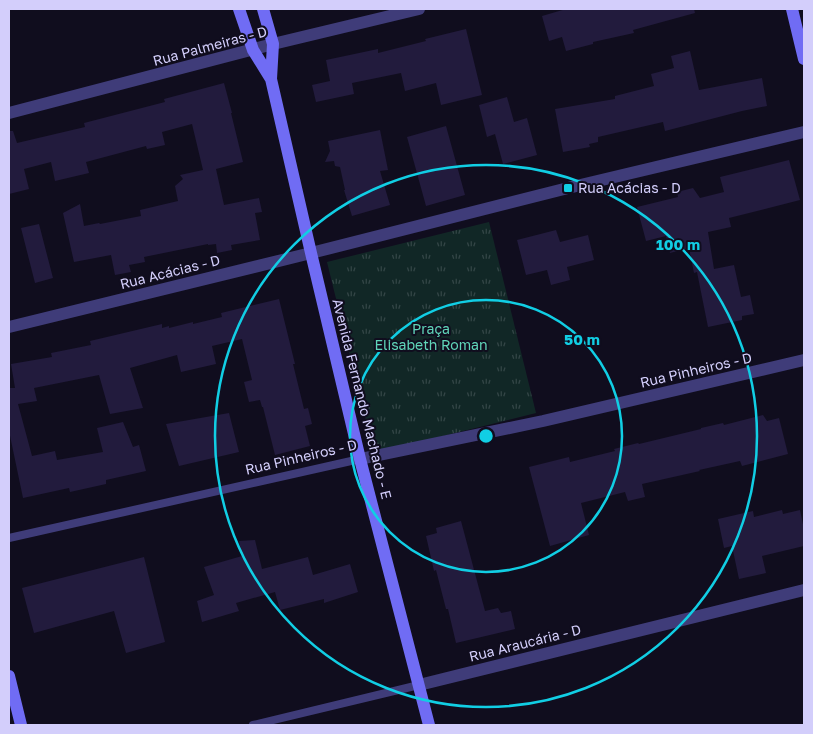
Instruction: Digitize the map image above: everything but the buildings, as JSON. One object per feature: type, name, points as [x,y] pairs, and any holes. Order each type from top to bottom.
[{"type":"street","name":"Avenida Fernando Machado - E","points":[[239,9],[253,50],[272,79]]},
{"type":"street","name":"Avenida Fernando Machado - E","points":[[264,9],[273,44],[272,79],[311,253],[360,459],[429,725]]},
{"type":"street","name":"Rua Palmeiras - D","points":[[9,113],[273,44],[419,9]]},
{"type":"street","points":[[792,9],[804,59]]},
{"type":"street","name":"Rua Acácias - D","points":[[9,327],[568,188],[804,132]]},
{"type":"street","name":"Rua Pinheiros - D","points":[[360,459],[543,421],[804,360]]},
{"type":"street","name":"Rua Araucária - D","points":[[419,685],[804,590]]},
{"type":"street","points":[[9,676],[21,725]]},
{"type":"lane","name":"Rua Pinheiros - D","points":[[9,538],[360,459]]},
{"type":"lane","name":"Rua Araucária - D","points":[[253,725],[419,685]]},
{"type":"green space","name":"Praça Elisabeth Roman","points":[[489,222],[536,413],[374,453],[327,262]]},
{"type":"place","name":"Rua Acácias - D","points":[[568,188]]}]
